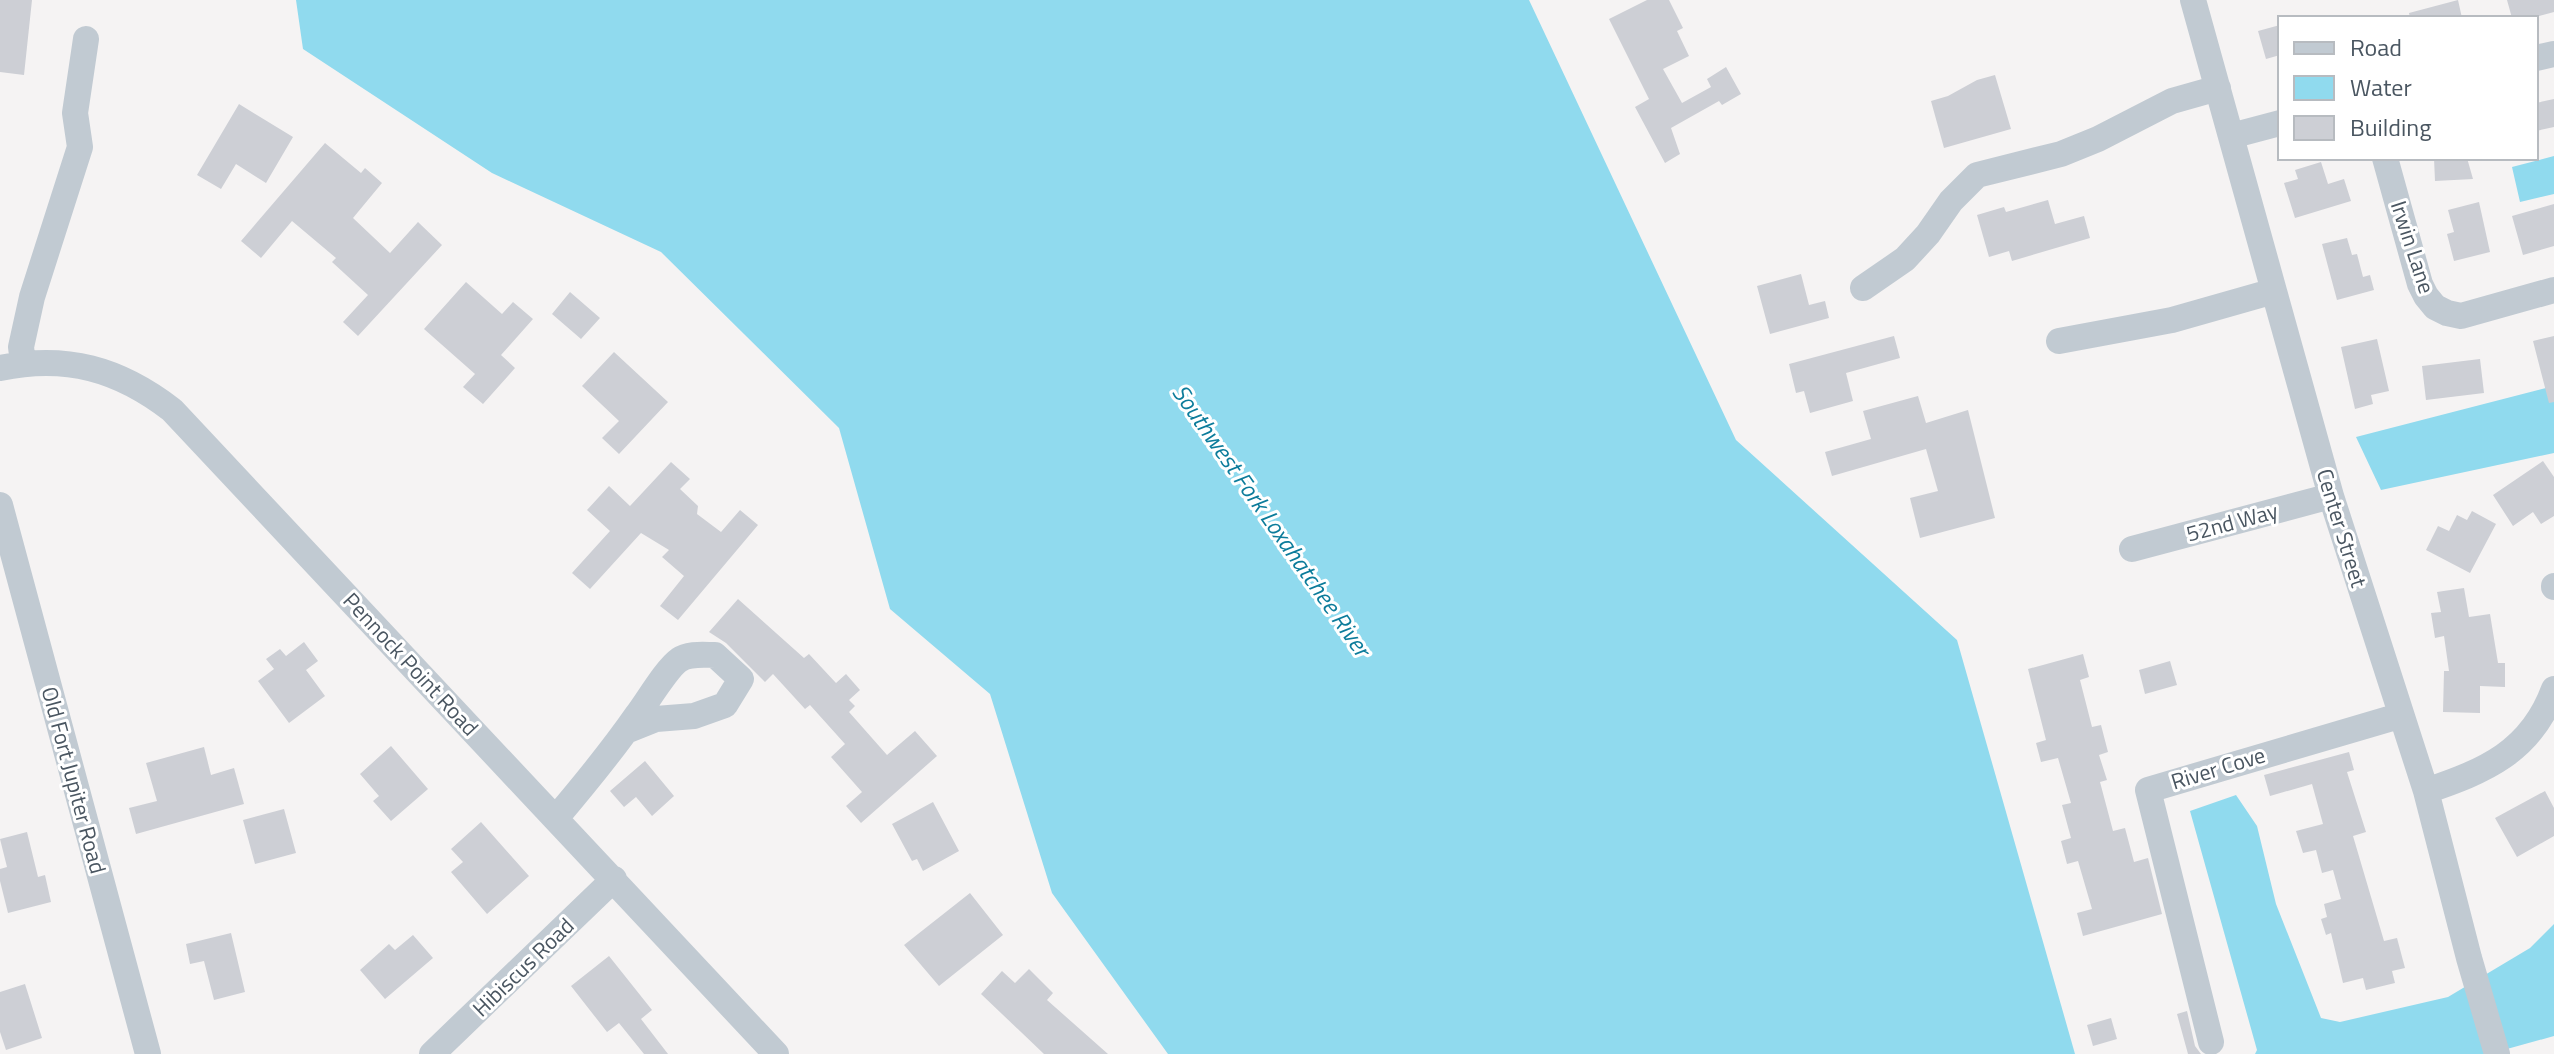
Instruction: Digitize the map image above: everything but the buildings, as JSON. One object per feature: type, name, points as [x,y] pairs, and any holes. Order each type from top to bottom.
[{"type":"street","name":"Center Street","points":[[2193,0],[2331,496],[2399,716],[2426,791],[2497,1054]]},
{"type":"street","points":[[12,366],[21,347],[32,297],[80,147],[75,113],[86,39]]},
{"type":"street","points":[[1863,288],[1905,259],[1928,234],[1951,201],[1977,175],[2061,154],[2098,139],[2172,101],[2218,88]]},
{"type":"street","points":[[2231,136],[2269,126]]},
{"type":"street","name":"Irwin Lane","points":[[2386,160],[2420,284],[2435,307],[2461,316],[2554,290]]},
{"type":"street","points":[[2059,341],[2172,320],[2274,291]]},
{"type":"street","name":"Pennock Point Road","points":[[12,366],[53,362],[103,372],[150,393],[172,410],[776,1054]]},
{"type":"street","name":"52nd Way","points":[[2132,549],[2331,496]]},
{"type":"street","name":"Old Fort Jupiter Road","points":[[0,505],[148,1054]]},
{"type":"street","points":[[2426,791],[2474,775],[2514,749],[2535,726],[2554,689]]},
{"type":"street","name":"River Cove","points":[[2211,1042],[2148,790],[2399,716]]},
{"type":"street","points":[[556,818],[626,731]]},
{"type":"street","name":"Hibiscus Road","points":[[432,1054],[614,879]]},
{"type":"water","name":"Southwest Fork Loxahatchee River","points":[[296,0],[1529,0],[1736,440],[1957,640],[2075,1054],[1168,1054],[1052,893],[990,694],[890,609],[839,428],[661,252],[492,173],[303,49]]},
{"type":"water","points":[[2554,156],[2554,194],[2520,202],[2512,167]]},
{"type":"water","points":[[2554,386],[2554,453],[2381,490],[2356,437]]},
{"type":"water","points":[[2236,795],[2257,826],[2276,904],[2321,1018],[2340,1022],[2448,997],[2530,948],[2554,924],[2554,1036],[2489,1054],[2255,1054],[2257,1050],[2190,811]]}]
